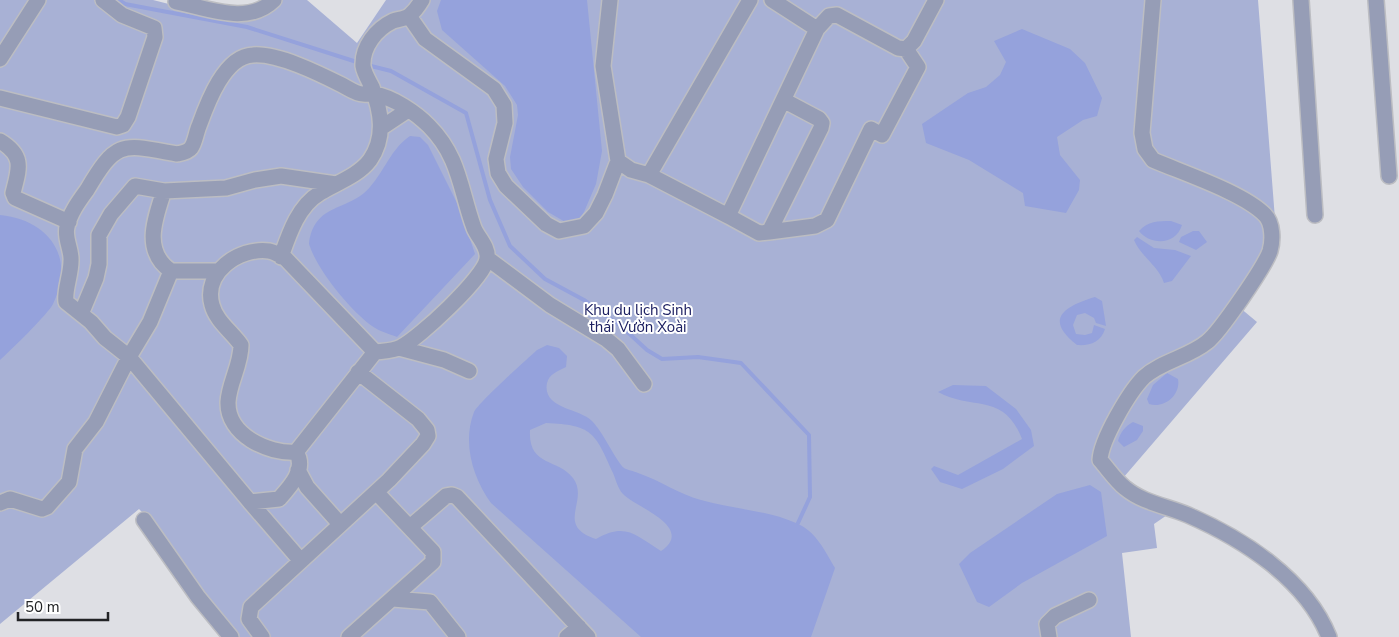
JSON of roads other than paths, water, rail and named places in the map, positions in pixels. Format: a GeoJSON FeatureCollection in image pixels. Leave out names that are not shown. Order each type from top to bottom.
{"type":"FeatureCollection","features":[{"type":"Feature","properties":{"kind":"street"},"geometry":{"type":"LineString","coordinates":[[0,59],[38,0]]}},
{"type":"Feature","properties":{"kind":"street"},"geometry":{"type":"LineString","coordinates":[[0,98],[118,127],[123,125],[128,117],[155,37],[154,28],[122,15],[103,0]]}},
{"type":"Feature","properties":{"kind":"street"},"geometry":{"type":"LineString","coordinates":[[176,2],[246,15],[262,10],[274,0]]}},
{"type":"Feature","properties":{"kind":"street"},"geometry":{"type":"LineString","coordinates":[[281,257],[290,232],[303,207],[318,194],[358,171],[369,161],[376,148],[381,128],[374,94],[363,67],[367,47],[376,32],[392,22],[410,16],[422,0]]}},
{"type":"Feature","properties":{"kind":"street"},"geometry":{"type":"LineString","coordinates":[[410,16],[425,39],[494,89],[504,105],[505,123],[496,159],[498,173],[512,193],[546,224],[559,231],[584,226],[596,212],[618,161],[602,66],[610,0]]}},
{"type":"Feature","properties":{"kind":"street"},"geometry":{"type":"LineString","coordinates":[[649,175],[750,0]]}},
{"type":"Feature","properties":{"kind":"street"},"geometry":{"type":"LineString","coordinates":[[772,0],[790,6],[817,29]]}},
{"type":"Feature","properties":{"kind":"street"},"geometry":{"type":"LineString","coordinates":[[906,49],[914,41],[936,0]]}},
{"type":"Feature","properties":{"kind":"street"},"geometry":{"type":"LineString","coordinates":[[1153,0],[1142,133],[1145,149],[1153,160],[1249,202],[1267,216],[1272,230],[1270,250],[1264,265],[1208,341],[1156,369],[1145,376],[1137,385],[1100,451],[1100,460],[1125,488],[1142,499],[1187,515],[1239,540],[1292,583],[1323,622],[1329,637]]}},
{"type":"Feature","properties":{"kind":"street"},"geometry":{"type":"LineString","coordinates":[[1301,0],[1315,216]]}},
{"type":"Feature","properties":{"kind":"street"},"geometry":{"type":"LineString","coordinates":[[1376,0],[1389,176]]}},
{"type":"Feature","properties":{"kind":"street"},"geometry":{"type":"LineString","coordinates":[[618,161],[631,170],[649,175],[759,233],[815,226],[827,220],[871,128],[882,135],[918,67],[906,49],[898,48],[837,15],[829,16],[817,29],[785,101],[728,216]]}},
{"type":"Feature","properties":{"kind":"street"},"geometry":{"type":"LineString","coordinates":[[301,561],[129,357],[82,314],[68,306],[65,295],[71,277],[72,255],[67,236],[69,222],[104,161],[119,149],[134,147],[178,154],[184,153],[191,148],[209,99],[219,80],[231,67],[252,54],[268,55],[328,78],[361,94],[374,94],[408,110],[430,127],[445,146],[453,160],[474,229],[487,252],[484,269],[442,314],[400,348]]}},
{"type":"Feature","properties":{"kind":"street"},"geometry":{"type":"LineString","coordinates":[[769,232],[822,123],[785,101]]}},
{"type":"Feature","properties":{"kind":"street"},"geometry":{"type":"LineString","coordinates":[[381,128],[408,110]]}},
{"type":"Feature","properties":{"kind":"street"},"geometry":{"type":"LineString","coordinates":[[0,141],[13,149],[17,159],[19,172],[13,193],[15,198],[69,222]]}},
{"type":"Feature","properties":{"kind":"street"},"geometry":{"type":"LineString","coordinates":[[82,314],[96,278],[99,264],[99,235],[112,214],[135,186],[164,191],[226,188],[255,180],[281,176],[336,184]]}},
{"type":"Feature","properties":{"kind":"street"},"geometry":{"type":"LineString","coordinates":[[164,191],[153,225],[154,247],[163,266],[170,271],[218,272]]}},
{"type":"Feature","properties":{"kind":"street"},"geometry":{"type":"LineString","coordinates":[[375,352],[286,259],[270,251],[252,252],[237,256],[218,272],[210,285],[212,305],[218,320],[241,345],[241,354],[228,401],[229,412],[237,429],[249,439],[273,450],[284,453],[296,452],[375,352],[400,348],[444,360],[469,371]]}},
{"type":"Feature","properties":{"kind":"street"},"geometry":{"type":"LineString","coordinates":[[487,258],[550,305],[612,344],[644,384]]}},
{"type":"Feature","properties":{"kind":"street"},"geometry":{"type":"LineString","coordinates":[[0,503],[10,499],[36,509],[47,507],[69,482],[75,449],[96,422],[129,357],[150,322],[170,271]]}},
{"type":"Feature","properties":{"kind":"street"},"geometry":{"type":"LineString","coordinates":[[262,637],[249,619],[251,607],[376,492],[423,444],[428,436],[427,430],[418,419],[358,372]]}},
{"type":"Feature","properties":{"kind":"street"},"geometry":{"type":"LineString","coordinates":[[250,502],[279,499],[296,481],[299,457],[296,452]]}},
{"type":"Feature","properties":{"kind":"street"},"geometry":{"type":"LineString","coordinates":[[298,470],[307,487],[340,524]]}},
{"type":"Feature","properties":{"kind":"street"},"geometry":{"type":"LineString","coordinates":[[349,637],[433,562],[433,552],[376,492]]}},
{"type":"Feature","properties":{"kind":"street"},"geometry":{"type":"LineString","coordinates":[[410,527],[446,496],[458,497],[584,632],[567,637]]}},
{"type":"Feature","properties":{"kind":"street"},"geometry":{"type":"LineString","coordinates":[[144,520],[198,597],[231,637]]}},
{"type":"Feature","properties":{"kind":"street"},"geometry":{"type":"LineString","coordinates":[[393,599],[430,602],[458,637]]}},
{"type":"Feature","properties":{"kind":"street"},"geometry":{"type":"LineString","coordinates":[[1049,637],[1047,624],[1054,616],[1089,600]]}},
{"type":"Feature","properties":{"kind":"waterway"},"geometry":{"type":"LineString","coordinates":[[119,0],[125,4],[247,27],[360,63]]}},
{"type":"Feature","properties":{"kind":"waterway"},"geometry":{"type":"LineString","coordinates":[[367,65],[391,71],[466,113],[490,200],[510,246],[545,279],[584,300],[622,327],[647,350],[662,359],[698,357],[741,363],[809,435],[810,497],[798,523]]}},
{"type":"Feature","properties":{"kind":"park label","name":"Khu du lịch Sinh thái Vườn Xoài"},"geometry":{"type":"Point","coordinates":[638,318]}}]}
